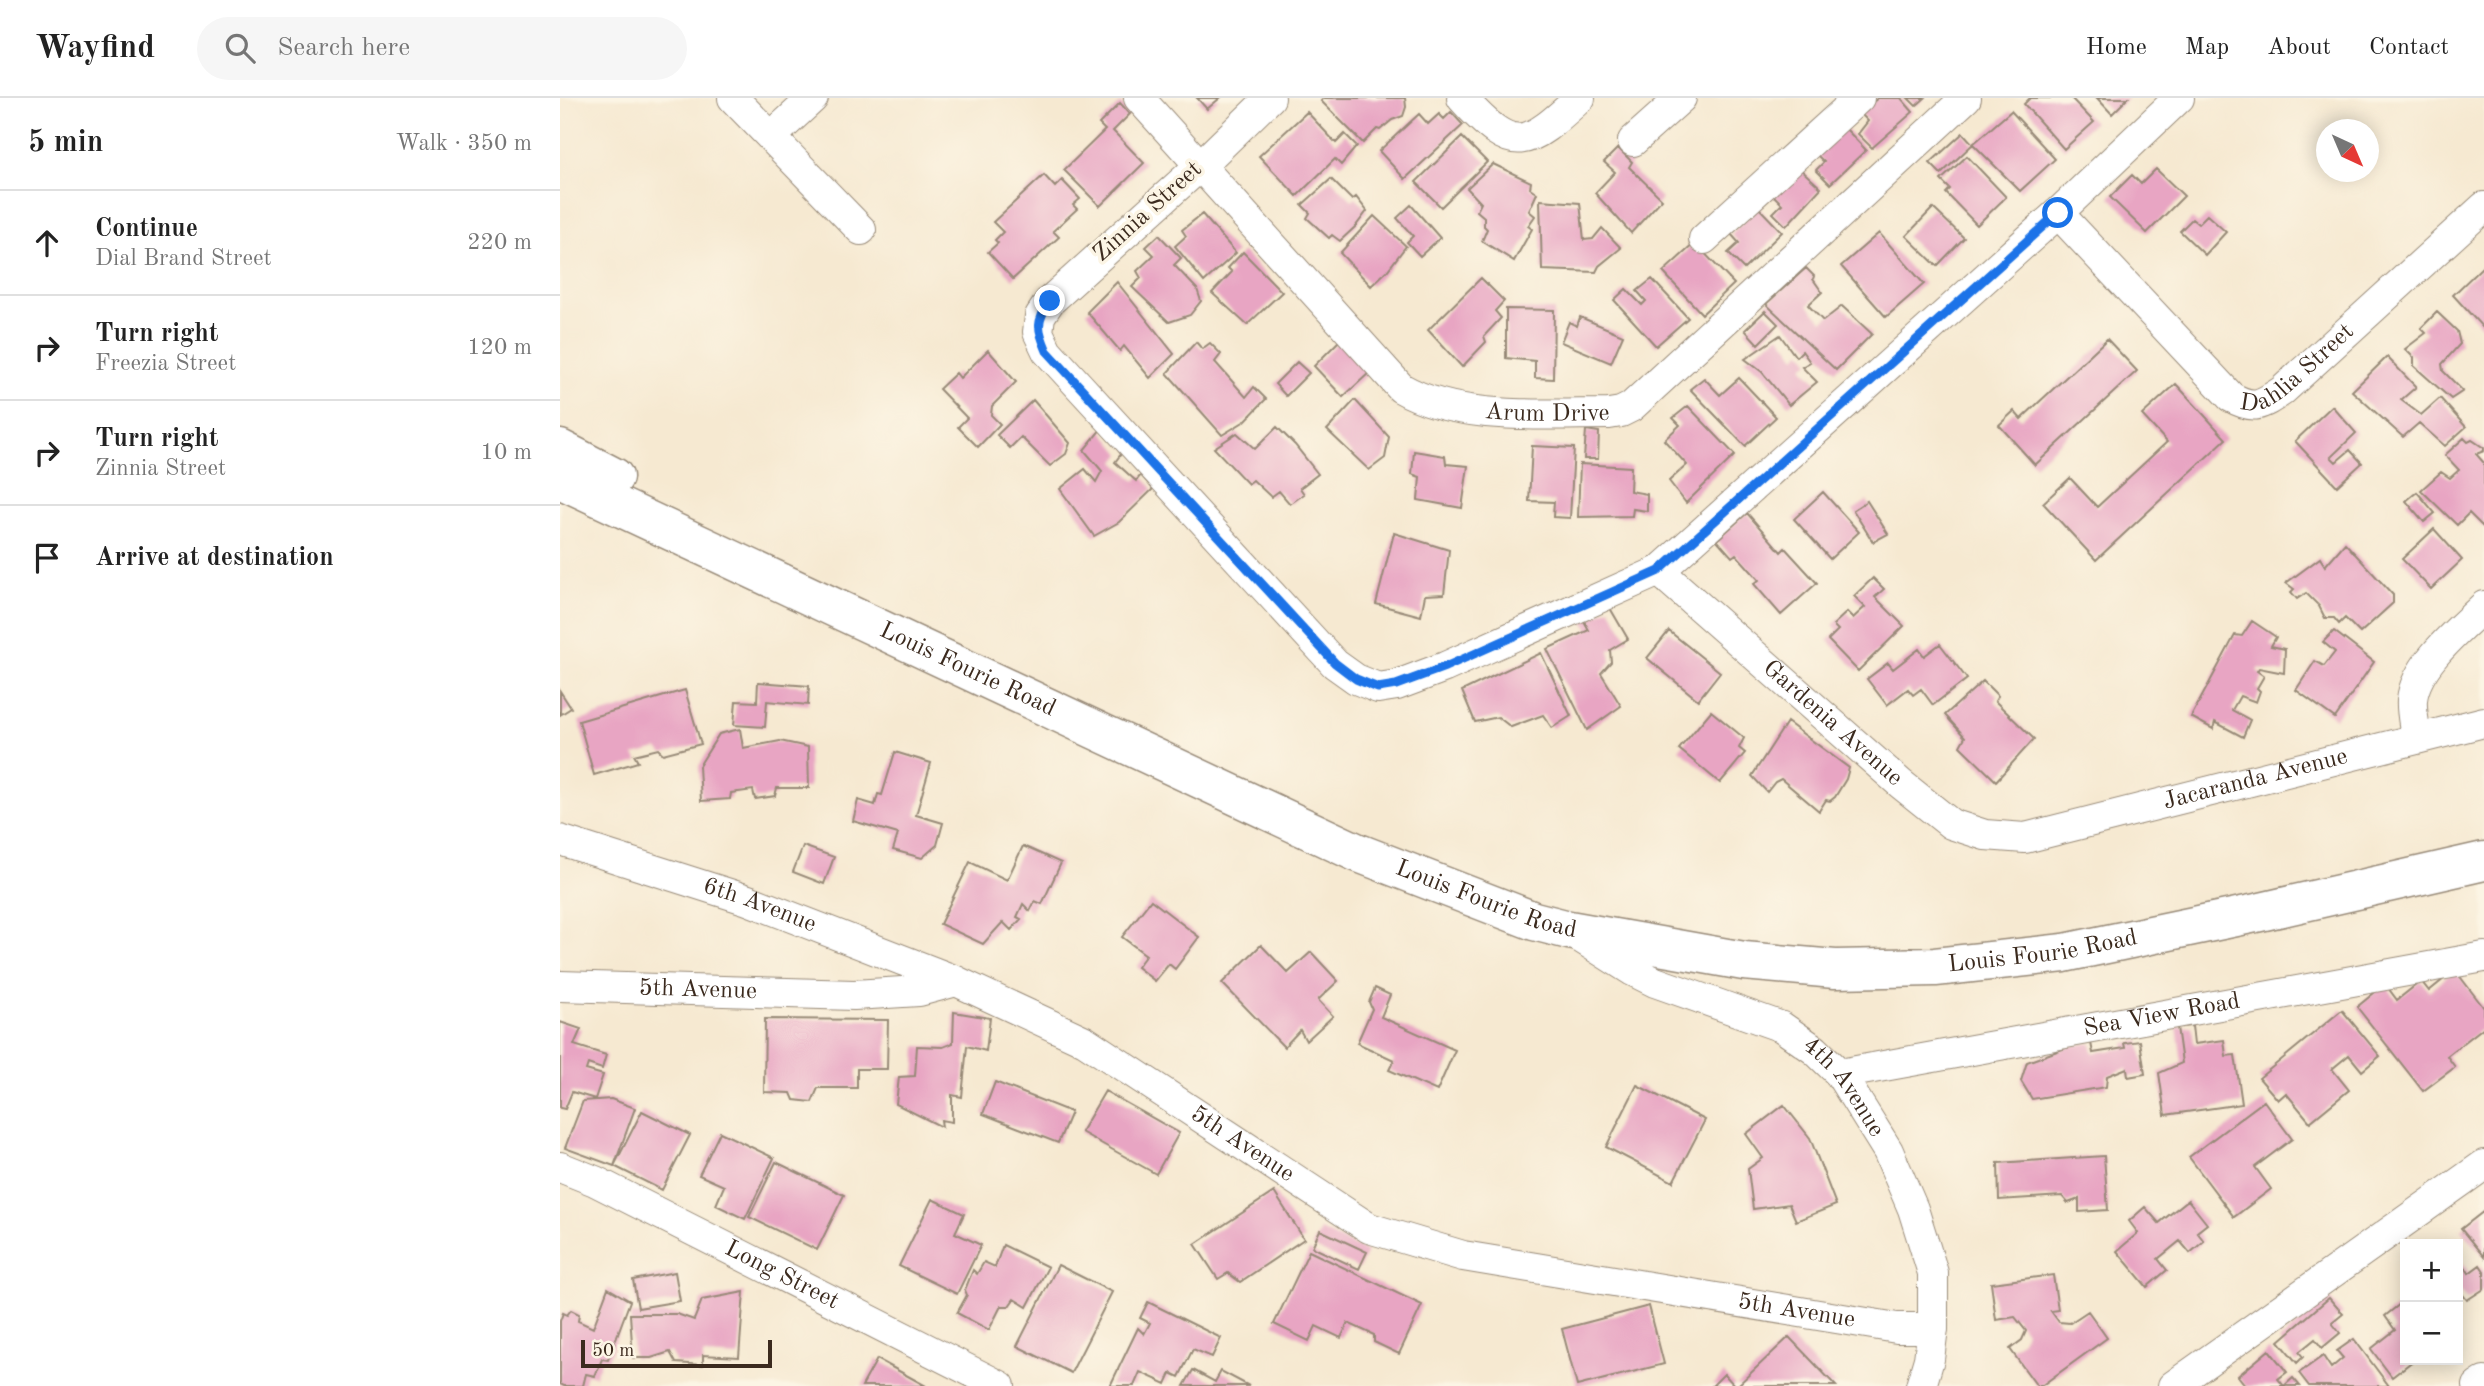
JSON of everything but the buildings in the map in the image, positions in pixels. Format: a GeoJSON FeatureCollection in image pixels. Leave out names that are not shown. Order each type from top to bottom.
{"type":"FeatureCollection","features":[{"type":"Feature","properties":{"kind":"main road"},"geometry":{"type":"LineString","coordinates":[[560,449],[934,635],[1356,852]]}},
{"type":"Feature","properties":{"kind":"main road","name":"Louis Fourie Road"},"geometry":{"type":"LineString","coordinates":[[560,479],[1356,852],[1534,921],[1569,930],[1744,961],[1835,969],[1935,967],[2064,953],[2256,913],[2484,860]]}},
{"type":"Feature","properties":{"kind":"street"},"geometry":{"type":"LineString","coordinates":[[733,98],[862,230]]}},
{"type":"Feature","properties":{"kind":"street"},"geometry":{"type":"LineString","coordinates":[[772,136],[813,98]]}},
{"type":"Feature","properties":{"kind":"street","name":"Arum Drive"},"geometry":{"type":"LineString","coordinates":[[1139,98],[1401,388],[1416,397],[1487,413],[1609,414],[1631,407],[1966,98]]}},
{"type":"Feature","properties":{"kind":"street","name":"Zinnia Street"},"geometry":{"type":"LineString","coordinates":[[1270,98],[1201,165],[1060,290],[1040,316],[1038,332],[1047,351],[1335,663],[1356,679],[1378,688],[1396,685],[1445,667],[1659,571]]}},
{"type":"Feature","properties":{"kind":"street"},"geometry":{"type":"LineString","coordinates":[[1462,98],[1485,124],[1503,135],[1522,140],[1544,131],[1580,98]]}},
{"type":"Feature","properties":{"kind":"street"},"geometry":{"type":"LineString","coordinates":[[1633,141],[1681,98]]}},
{"type":"Feature","properties":{"kind":"street"},"geometry":{"type":"LineString","coordinates":[[1704,239],[1859,98]]}},
{"type":"Feature","properties":{"kind":"street"},"geometry":{"type":"LineString","coordinates":[[1659,571],[2058,213],[2179,98]]}},
{"type":"Feature","properties":{"kind":"street","name":"Dahlia Street"},"geometry":{"type":"LineString","coordinates":[[2058,213],[2231,397],[2244,404],[2253,405],[2263,404],[2282,391],[2484,207]]}},
{"type":"Feature","properties":{"kind":"street","name":"Gardenia Avenue"},"geometry":{"type":"LineString","coordinates":[[1659,571],[1900,785],[1951,824],[1985,835],[2025,838]]}},
{"type":"Feature","properties":{"kind":"street"},"geometry":{"type":"LineString","coordinates":[[2416,738],[2412,699],[2419,677],[2457,632],[2484,606]]}},
{"type":"Feature","properties":{"kind":"street","name":"Jacaranda Avenue"},"geometry":{"type":"LineString","coordinates":[[2025,838],[2484,722]]}},
{"type":"Feature","properties":{"kind":"street","name":"6th Avenue"},"geometry":{"type":"LineString","coordinates":[[560,841],[748,900],[956,981]]}},
{"type":"Feature","properties":{"kind":"street","name":"4th Avenue"},"geometry":{"type":"LineString","coordinates":[[1569,930],[1655,982],[1782,1027],[1815,1050],[1840,1074],[1888,1151],[1913,1209],[1933,1273],[1933,1328],[1929,1359],[1921,1386]]}},
{"type":"Feature","properties":{"kind":"street","name":"Sea View Road"},"geometry":{"type":"LineString","coordinates":[[1840,1074],[2484,957]]}},
{"type":"Feature","properties":{"kind":"street","name":"5th Avenue"},"geometry":{"type":"LineString","coordinates":[[560,986],[854,995],[919,991],[956,981],[1085,1041],[1369,1228],[1463,1256],[1897,1328],[1933,1328]]}},
{"type":"Feature","properties":{"kind":"street"},"geometry":{"type":"LineString","coordinates":[[2173,1386],[2484,1165]]}},
{"type":"Feature","properties":{"kind":"street","name":"Long Street"},"geometry":{"type":"LineString","coordinates":[[560,1167],[595,1181],[1000,1386]]}},
{"type":"Feature","properties":{"kind":"street"},"geometry":{"type":"LineString","coordinates":[[2478,1386],[2484,1382]]}},
{"type":"Feature","properties":{"kind":"route"},"geometry":{"type":"LineString","coordinates":[[1050,301],[1040,316],[1038,332],[1047,351],[1335,663],[1356,679],[1378,688],[1396,685],[1445,667],[1659,571],[2058,213]]}}]}
